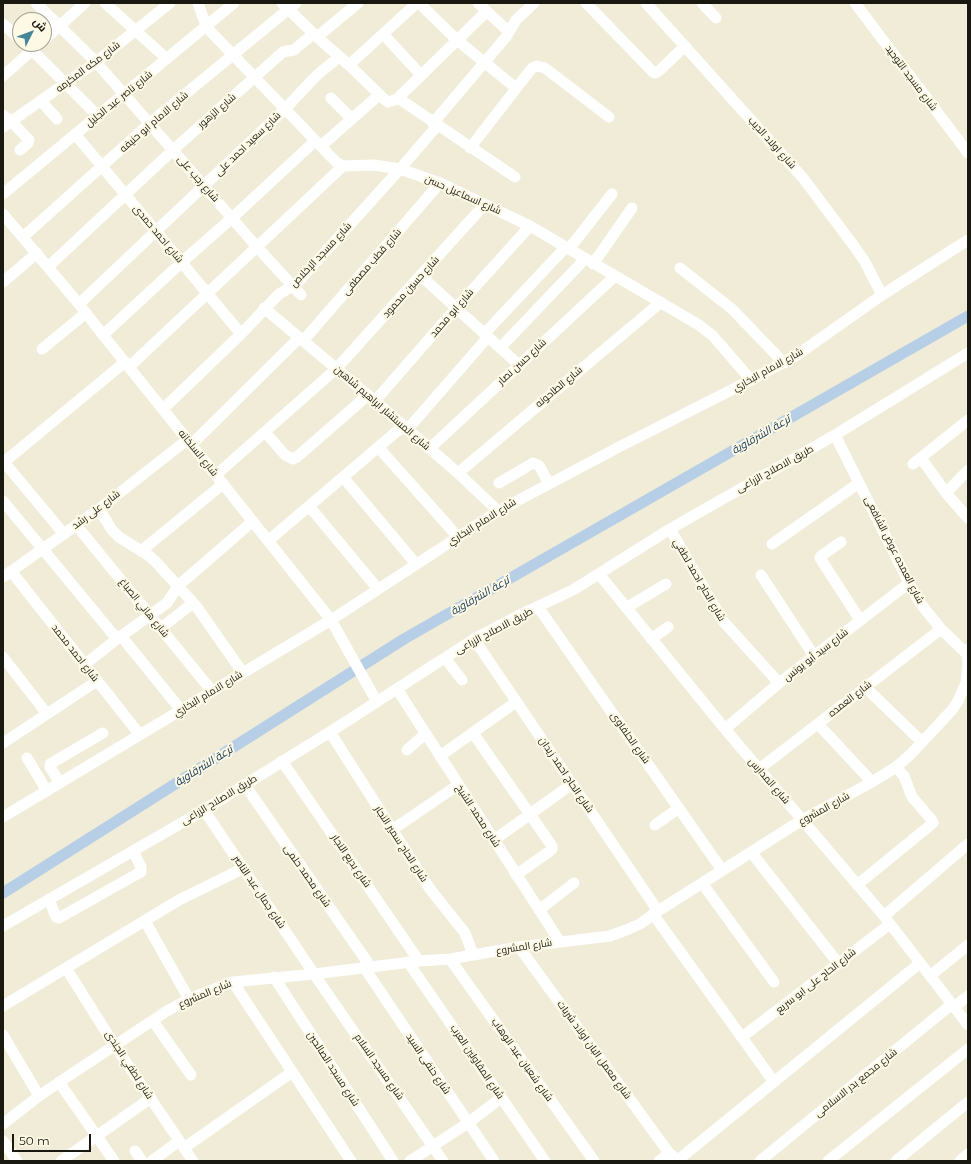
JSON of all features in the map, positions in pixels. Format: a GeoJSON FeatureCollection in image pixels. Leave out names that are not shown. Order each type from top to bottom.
{"type":"FeatureCollection","features":[{"type":"Feature","properties":{"kind":"street","name":"شارع رجب على"},"geometry":{"type":"LineString","coordinates":[[36,3],[96,62],[257,247],[302,295]]}},
{"type":"Feature","properties":{"kind":"street"},"geometry":{"type":"LineString","coordinates":[[52,33],[85,3]]}},
{"type":"Feature","properties":{"kind":"street"},"geometry":{"type":"LineString","coordinates":[[105,3],[167,59]]}},
{"type":"Feature","properties":{"kind":"street","name":"شارع مكه المكرمه"},"geometry":{"type":"LineString","coordinates":[[8,125],[96,62],[170,3]]}},
{"type":"Feature","properties":{"kind":"street"},"geometry":{"type":"LineString","coordinates":[[64,534],[4,460],[127,365],[208,293],[343,166],[336,162],[318,144],[285,108],[254,78],[207,26],[198,3]]}},
{"type":"Feature","properties":{"kind":"street","name":"شارع ناصر عبد الجليل"},"geometry":{"type":"LineString","coordinates":[[3,194],[234,3]]}},
{"type":"Feature","properties":{"kind":"street","name":"شارع الزهور"},"geometry":{"type":"LineString","coordinates":[[49,266],[173,150],[283,52],[294,50],[358,3]]}},
{"type":"Feature","properties":{"kind":"street"},"geometry":{"type":"LineString","coordinates":[[349,65],[418,3],[457,40],[516,88]]}},
{"type":"Feature","properties":{"kind":"street"},"geometry":{"type":"LineString","coordinates":[[435,124],[485,63],[509,32],[516,20],[534,3]]}},
{"type":"Feature","properties":{"kind":"street"},"geometry":{"type":"LineString","coordinates":[[586,3],[652,72],[659,70],[685,46]]}},
{"type":"Feature","properties":{"kind":"street","name":"شارع اولاد الديب"},"geometry":{"type":"LineString","coordinates":[[646,3],[811,188],[865,262],[882,295]]}},
{"type":"Feature","properties":{"kind":"street"},"geometry":{"type":"LineString","coordinates":[[702,3],[716,18]]}},
{"type":"Feature","properties":{"kind":"street","name":"شارع مسجد التوحيد"},"geometry":{"type":"LineString","coordinates":[[854,3],[968,153]]}},
{"type":"Feature","properties":{"kind":"street"},"geometry":{"type":"LineString","coordinates":[[289,5],[315,35],[388,98],[435,124],[515,177]]}},
{"type":"Feature","properties":{"kind":"street","name":"شارع الامام ابو حنيفه"},"geometry":{"type":"LineString","coordinates":[[23,237],[150,124],[233,55],[289,5]]}},
{"type":"Feature","properties":{"kind":"street"},"geometry":{"type":"LineString","coordinates":[[103,335],[182,262],[318,144],[352,119],[388,98],[421,75],[457,40],[482,6],[509,32]]}},
{"type":"Feature","properties":{"kind":"street"},"geometry":{"type":"LineString","coordinates":[[3,24],[12,32]]}},
{"type":"Feature","properties":{"kind":"street"},"geometry":{"type":"LineString","coordinates":[[383,34],[421,75]]}},
{"type":"Feature","properties":{"kind":"street"},"geometry":{"type":"LineString","coordinates":[[5,72],[27,52]]}},
{"type":"Feature","properties":{"kind":"street"},"geometry":{"type":"LineString","coordinates":[[38,52],[66,84],[98,116]]}},
{"type":"Feature","properties":{"kind":"street","name":"شارع سعيد احمد على"},"geometry":{"type":"LineString","coordinates":[[42,349],[156,231],[285,108],[317,75],[339,57]]}},
{"type":"Feature","properties":{"kind":"street"},"geometry":{"type":"LineString","coordinates":[[470,148],[532,68],[537,66],[545,68],[609,117]]}},
{"type":"Feature","properties":{"kind":"street"},"geometry":{"type":"LineString","coordinates":[[330,98],[352,119]]}},
{"type":"Feature","properties":{"kind":"street"},"geometry":{"type":"LineString","coordinates":[[41,102],[57,119]]}},
{"type":"Feature","properties":{"kind":"street"},"geometry":{"type":"LineString","coordinates":[[3,115],[8,125],[29,141],[20,150]]}},
{"type":"Feature","properties":{"kind":"street","name":"شارع مسجد الإخلاص"},"geometry":{"type":"LineString","coordinates":[[163,409],[241,334],[264,308],[279,294],[293,286],[400,169],[435,124]]}},
{"type":"Feature","properties":{"kind":"street","name":"شارع احمد حمدى"},"geometry":{"type":"LineString","coordinates":[[75,134],[241,334]]}},
{"type":"Feature","properties":{"kind":"street","name":"شارع اسماعيل حسن"},"geometry":{"type":"LineString","coordinates":[[343,166],[374,165],[400,169],[440,183],[530,226],[661,302],[706,330],[751,380]]}},
{"type":"Feature","properties":{"kind":"street","name":"شارع قطب مصطفى"},"geometry":{"type":"LineString","coordinates":[[189,442],[301,340],[440,183]]}},
{"type":"Feature","properties":{"kind":"street"},"geometry":{"type":"LineString","coordinates":[[268,540],[378,447],[405,428],[486,335],[567,248],[612,194]]}},
{"type":"Feature","properties":{"kind":"street","name":"شارع حسين محمود"},"geometry":{"type":"LineString","coordinates":[[216,475],[336,369],[485,204]]}},
{"type":"Feature","properties":{"kind":"street"},"geometry":{"type":"LineString","coordinates":[[500,348],[589,261],[632,208]]}},
{"type":"Feature","properties":{"kind":"street","name":"شارع السلخانه"},"geometry":{"type":"LineString","coordinates":[[3,214],[49,266],[83,308],[330,620],[369,685],[377,702]]}},
{"type":"Feature","properties":{"kind":"street","name":"شارع ابو محمد"},"geometry":{"type":"LineString","coordinates":[[265,432],[285,455],[293,459],[297,457],[372,398],[530,226]]}},
{"type":"Feature","properties":{"kind":"street","name":"شارع الامام البخاري"},"geometry":{"type":"LineString","coordinates":[[3,817],[330,620],[498,511],[680,415],[784,363],[882,295],[968,240]]}},
{"type":"Feature","properties":{"kind":"street"},"geometry":{"type":"LineString","coordinates":[[3,282],[37,253]]}},
{"type":"Feature","properties":{"kind":"street"},"geometry":{"type":"LineString","coordinates":[[680,268],[732,310],[784,363]]}},
{"type":"Feature","properties":{"kind":"street"},"geometry":{"type":"LineString","coordinates":[[420,276],[519,365]]}},
{"type":"Feature","properties":{"kind":"street","name":"شارع حسن نصار"},"geometry":{"type":"LineString","coordinates":[[429,449],[615,276]]}},
{"type":"Feature","properties":{"kind":"street","name":"شارع الطاحونه"},"geometry":{"type":"LineString","coordinates":[[458,473],[661,302]]}},
{"type":"Feature","properties":{"kind":"street","name":"شارع المستشار ابراهيم شاهين"},"geometry":{"type":"LineString","coordinates":[[264,308],[372,398],[458,473],[498,511]]}},
{"type":"Feature","properties":{"kind":"street","name":"طريق الاصلاح الزراعى"},"geometry":{"type":"LineString","coordinates":[[3,926],[204,810],[330,732],[474,639],[573,590],[670,529],[835,435],[968,353]]}},
{"type":"Feature","properties":{"kind":"street"},"geometry":{"type":"LineString","coordinates":[[968,420],[917,461],[968,518]]}},
{"type":"Feature","properties":{"kind":"street","name":"شارع العمده عوض الشافعى"},"geometry":{"type":"LineString","coordinates":[[835,435],[920,603],[940,629],[968,652]]}},
{"type":"Feature","properties":{"kind":"street","name":"شارع على رشد"},"geometry":{"type":"LineString","coordinates":[[5,574],[99,509],[189,442]]}},
{"type":"Feature","properties":{"kind":"street"},"geometry":{"type":"LineString","coordinates":[[378,447],[458,537]]}},
{"type":"Feature","properties":{"kind":"street"},"geometry":{"type":"LineString","coordinates":[[499,483],[533,463],[538,464],[549,484]]}},
{"type":"Feature","properties":{"kind":"street"},"geometry":{"type":"LineString","coordinates":[[946,493],[968,470]]}},
{"type":"Feature","properties":{"kind":"street"},"geometry":{"type":"LineString","coordinates":[[343,477],[416,564]]}},
{"type":"Feature","properties":{"kind":"street"},"geometry":{"type":"LineString","coordinates":[[772,544],[859,483]]}},
{"type":"Feature","properties":{"kind":"street"},"geometry":{"type":"LineString","coordinates":[[141,551],[223,484]]}},
{"type":"Feature","properties":{"kind":"street"},"geometry":{"type":"LineString","coordinates":[[3,501],[181,710]]}},
{"type":"Feature","properties":{"kind":"street"},"geometry":{"type":"LineString","coordinates":[[309,506],[378,588]]}},
{"type":"Feature","properties":{"kind":"street"},"geometry":{"type":"LineString","coordinates":[[99,509],[118,538],[155,561],[194,602],[222,645],[243,673]]}},
{"type":"Feature","properties":{"kind":"street"},"geometry":{"type":"LineString","coordinates":[[84,665],[119,637],[167,603],[178,586],[253,521]]}},
{"type":"Feature","properties":{"kind":"street","name":"شارع هاني الصباغ"},"geometry":{"type":"LineString","coordinates":[[76,525],[212,691]]}},
{"type":"Feature","properties":{"kind":"street","name":"شارع الحاج احمد لطفي"},"geometry":{"type":"LineString","coordinates":[[670,529],[723,621],[779,683]]}},
{"type":"Feature","properties":{"kind":"street"},"geometry":{"type":"LineString","coordinates":[[841,542],[820,558],[860,620]]}},
{"type":"Feature","properties":{"kind":"street","name":"شارع احمد محمد"},"geometry":{"type":"LineString","coordinates":[[5,574],[84,665],[140,735]]}},
{"type":"Feature","properties":{"kind":"street","name":"شارع المدارس"},"geometry":{"type":"LineString","coordinates":[[599,574],[725,729],[887,920],[968,1025]]}},
{"type":"Feature","properties":{"kind":"street"},"geometry":{"type":"LineString","coordinates":[[761,575],[814,656]]}},
{"type":"Feature","properties":{"kind":"street","name":"شارع سيد أبو يونس"},"geometry":{"type":"LineString","coordinates":[[725,729],[779,683],[909,583]]}},
{"type":"Feature","properties":{"kind":"street"},"geometry":{"type":"LineString","coordinates":[[626,608],[666,584]]}},
{"type":"Feature","properties":{"kind":"street"},"geometry":{"type":"LineString","coordinates":[[161,628],[194,602]]}},
{"type":"Feature","properties":{"kind":"street","name":"شارع الحلفاوى"},"geometry":{"type":"LineString","coordinates":[[538,607],[722,870]]}},
{"type":"Feature","properties":{"kind":"street"},"geometry":{"type":"LineString","coordinates":[[651,639],[668,627]]}},
{"type":"Feature","properties":{"kind":"street","name":"شارع العمده"},"geometry":{"type":"LineString","coordinates":[[759,769],[940,629]]}},
{"type":"Feature","properties":{"kind":"street","name":"شارع الحاج احمد زيدان"},"geometry":{"type":"LineString","coordinates":[[474,639],[572,784],[655,912],[774,1082]]}},
{"type":"Feature","properties":{"kind":"street","name":"شارع المشروع"},"geometry":{"type":"LineString","coordinates":[[3,1124],[59,1082],[167,1011],[189,999],[233,982],[450,959],[519,947],[610,936],[640,924],[655,912],[802,820],[872,782],[896,767],[910,755],[952,710],[958,701],[966,683],[968,652]]}},
{"type":"Feature","properties":{"kind":"street"},"geometry":{"type":"LineString","coordinates":[[3,657],[47,714]]}},
{"type":"Feature","properties":{"kind":"street"},"geometry":{"type":"LineString","coordinates":[[445,658],[462,680]]}},
{"type":"Feature","properties":{"kind":"street"},"geometry":{"type":"LineString","coordinates":[[3,742],[97,681]]}},
{"type":"Feature","properties":{"kind":"street"},"geometry":{"type":"LineString","coordinates":[[865,687],[922,742]]}},
{"type":"Feature","properties":{"kind":"street","name":"شارع محمد الشيخ"},"geometry":{"type":"LineString","coordinates":[[397,689],[458,786],[560,942]]}},
{"type":"Feature","properties":{"kind":"street"},"geometry":{"type":"LineString","coordinates":[[440,756],[516,702]]}},
{"type":"Feature","properties":{"kind":"street"},"geometry":{"type":"LineString","coordinates":[[818,724],[872,782]]}},
{"type":"Feature","properties":{"kind":"street"},"geometry":{"type":"LineString","coordinates":[[60,783],[50,767],[50,764],[103,732]]}},
{"type":"Feature","properties":{"kind":"street","name":"شارع الحاج سمير النجار"},"geometry":{"type":"LineString","coordinates":[[330,732],[430,889],[465,933],[473,955]]}},
{"type":"Feature","properties":{"kind":"street"},"geometry":{"type":"LineString","coordinates":[[473,733],[551,843],[552,849],[516,875]]}},
{"type":"Feature","properties":{"kind":"street"},"geometry":{"type":"LineString","coordinates":[[407,750],[425,734]]}},
{"type":"Feature","properties":{"kind":"street"},"geometry":{"type":"LineString","coordinates":[[27,758],[47,791]]}},
{"type":"Feature","properties":{"kind":"street","name":"شارع بديع النجار"},"geometry":{"type":"LineString","coordinates":[[282,761],[414,962]]}},
{"type":"Feature","properties":{"kind":"street"},"geometry":{"type":"LineString","coordinates":[[857,885],[932,823],[931,819],[912,797],[904,776],[896,767]]}},
{"type":"Feature","properties":{"kind":"street"},"geometry":{"type":"LineString","coordinates":[[494,840],[572,784]]}},
{"type":"Feature","properties":{"kind":"street","name":"شارع محمد حلمى"},"geometry":{"type":"LineString","coordinates":[[245,785],[367,967]]}},
{"type":"Feature","properties":{"kind":"street"},"geometry":{"type":"LineString","coordinates":[[392,830],[458,786]]}},
{"type":"Feature","properties":{"kind":"street"},"geometry":{"type":"LineString","coordinates":[[655,825],[679,808]]}},
{"type":"Feature","properties":{"kind":"street","name":"شارع جمال عبد الناصر"},"geometry":{"type":"LineString","coordinates":[[204,810],[314,974]]}},
{"type":"Feature","properties":{"kind":"street","name":"شارع الحاج على ابو سريع"},"geometry":{"type":"LineString","coordinates":[[742,1037],[838,963],[887,920],[968,844]]}},
{"type":"Feature","properties":{"kind":"street"},"geometry":{"type":"LineString","coordinates":[[49,899],[56,917],[59,918],[141,872],[141,867],[133,851]]}},
{"type":"Feature","properties":{"kind":"street"},"geometry":{"type":"LineString","coordinates":[[751,852],[838,963]]}},
{"type":"Feature","properties":{"kind":"street"},"geometry":{"type":"LineString","coordinates":[[3,1006],[179,900],[244,868]]}},
{"type":"Feature","properties":{"kind":"street"},"geometry":{"type":"LineString","coordinates":[[539,910],[574,883]]}},
{"type":"Feature","properties":{"kind":"street"},"geometry":{"type":"LineString","coordinates":[[702,883],[774,982]]}},
{"type":"Feature","properties":{"kind":"street"},"geometry":{"type":"LineString","coordinates":[[145,921],[189,999]]}},
{"type":"Feature","properties":{"kind":"street"},"geometry":{"type":"LineString","coordinates":[[930,976],[968,945]]}},
{"type":"Feature","properties":{"kind":"street","name":"شارع معمل البان اولاد شربات"},"geometry":{"type":"LineString","coordinates":[[519,947],[675,1158]]}},
{"type":"Feature","properties":{"kind":"street","name":"شارع شعبان عبد الوهاب"},"geometry":{"type":"LineString","coordinates":[[450,959],[594,1161]]}},
{"type":"Feature","properties":{"kind":"street","name":"شارع المقاولين العرب"},"geometry":{"type":"LineString","coordinates":[[414,962],[502,1098],[545,1161]]}},
{"type":"Feature","properties":{"kind":"street"},"geometry":{"type":"LineString","coordinates":[[659,1161],[675,1158],[774,1082],[920,963]]}},
{"type":"Feature","properties":{"kind":"street","name":"شارع حنفى السيد"},"geometry":{"type":"LineString","coordinates":[[367,967],[494,1161]]}},
{"type":"Feature","properties":{"kind":"street","name":"شارع لطفي الجندى"},"geometry":{"type":"LineString","coordinates":[[66,968],[115,1046],[193,1161]]}},
{"type":"Feature","properties":{"kind":"street","name":"شارع مسجد السلام"},"geometry":{"type":"LineString","coordinates":[[314,974],[444,1161]]}},
{"type":"Feature","properties":{"kind":"street","name":"شارع مسجد الصالحين"},"geometry":{"type":"LineString","coordinates":[[274,977],[393,1161]]}},
{"type":"Feature","properties":{"kind":"street"},"geometry":{"type":"LineString","coordinates":[[233,982],[292,1072],[346,1159]]}},
{"type":"Feature","properties":{"kind":"street","name":"شارع مجمع بدر الاسلامى"},"geometry":{"type":"LineString","coordinates":[[760,1161],[953,1005],[968,996]]}},
{"type":"Feature","properties":{"kind":"street"},"geometry":{"type":"LineString","coordinates":[[153,1021],[191,1075]]}},
{"type":"Feature","properties":{"kind":"street"},"geometry":{"type":"LineString","coordinates":[[3,1035],[39,1096]]}},
{"type":"Feature","properties":{"kind":"street"},"geometry":{"type":"LineString","coordinates":[[828,1161],[968,1049]]}},
{"type":"Feature","properties":{"kind":"street"},"geometry":{"type":"LineString","coordinates":[[152,1161],[181,1144],[292,1072]]}},
{"type":"Feature","properties":{"kind":"street"},"geometry":{"type":"LineString","coordinates":[[59,1082],[114,1161]]}},
{"type":"Feature","properties":{"kind":"street"},"geometry":{"type":"LineString","coordinates":[[61,1161],[150,1098]]}},
{"type":"Feature","properties":{"kind":"street"},"geometry":{"type":"LineString","coordinates":[[410,1161],[468,1123],[502,1098]]}},
{"type":"Feature","properties":{"kind":"street"},"geometry":{"type":"LineString","coordinates":[[896,1161],[968,1102]]}},
{"type":"Feature","properties":{"kind":"street"},"geometry":{"type":"LineString","coordinates":[[3,1141],[17,1161]]}},
{"type":"Feature","properties":{"kind":"street"},"geometry":{"type":"LineString","coordinates":[[135,1151],[142,1161]]}},
{"type":"Feature","properties":{"kind":"street"},"geometry":{"type":"LineString","coordinates":[[960,1161],[968,1154]]}},
{"type":"Feature","properties":{"kind":"waterway","name":"ترعة الشرقاوية"},"geometry":{"type":"LineString","coordinates":[[3,893],[404,639],[968,316]]}}]}
